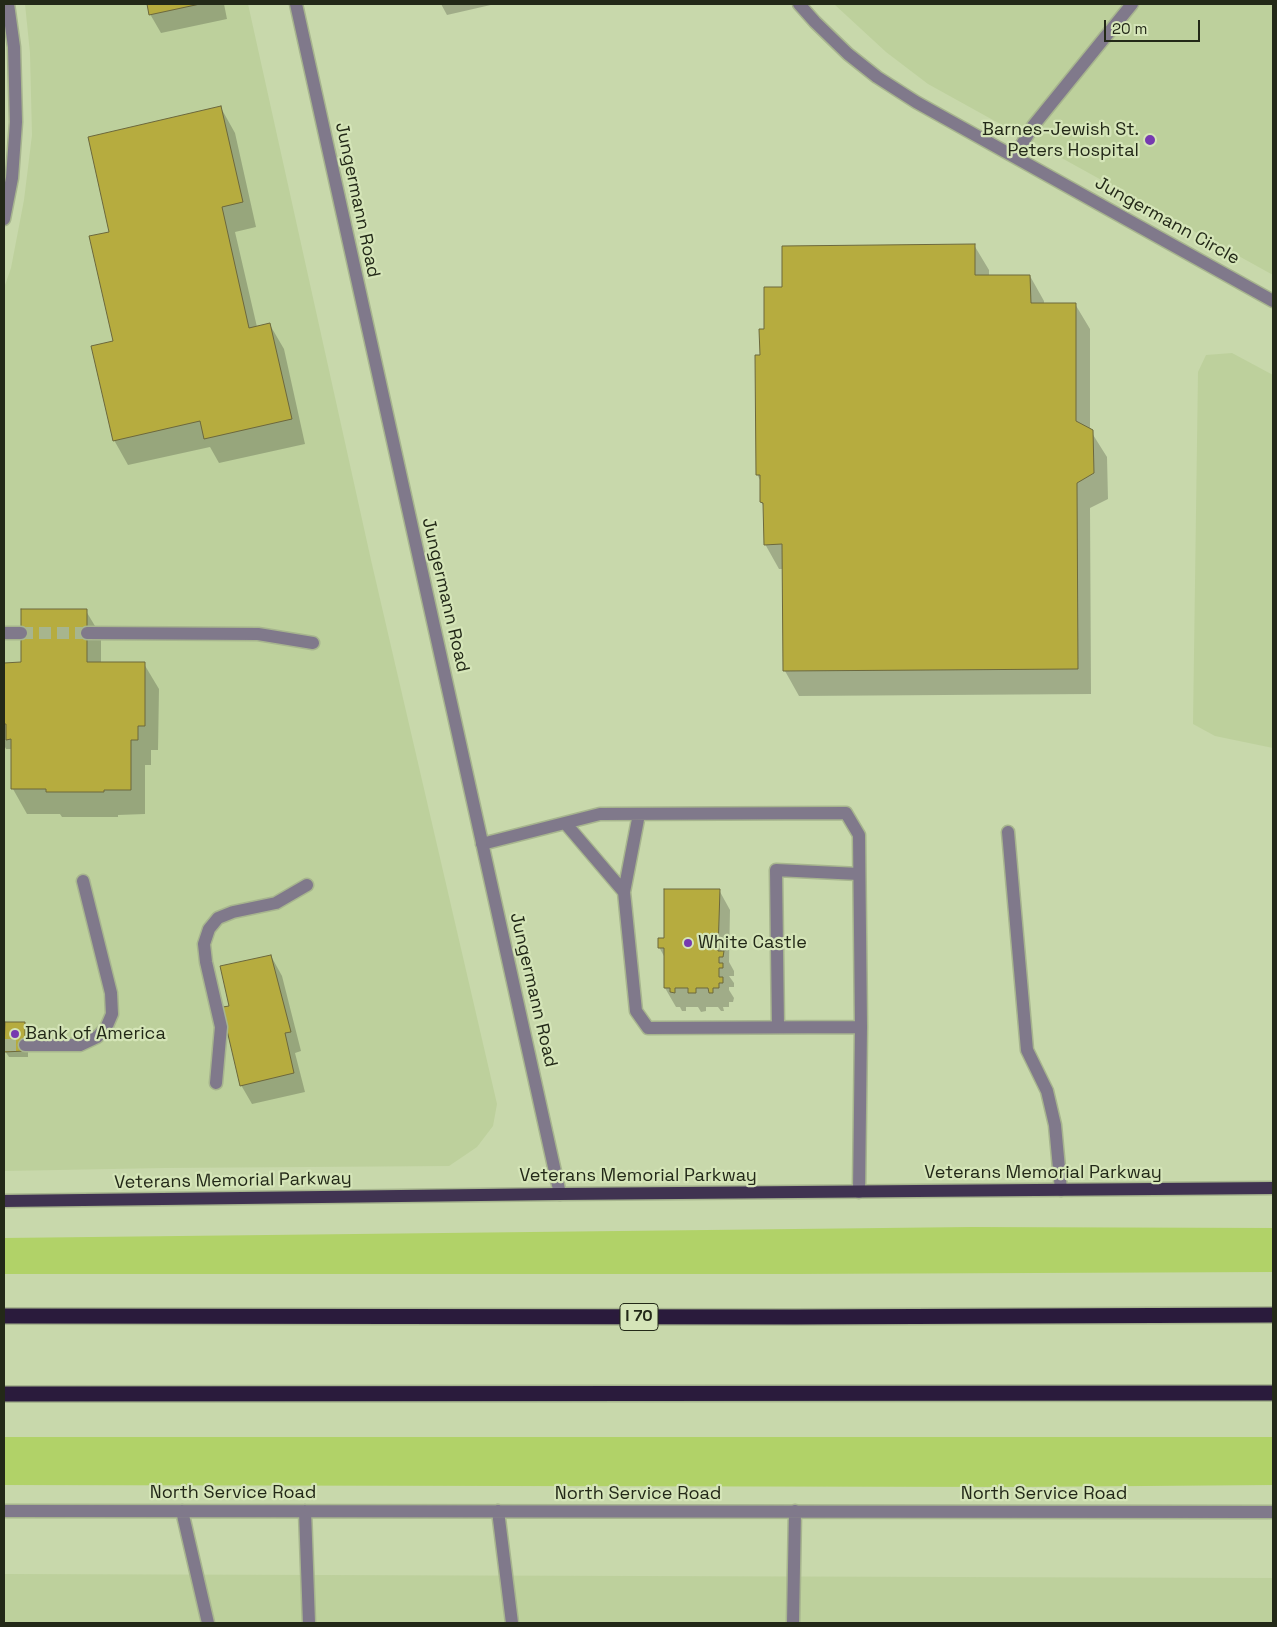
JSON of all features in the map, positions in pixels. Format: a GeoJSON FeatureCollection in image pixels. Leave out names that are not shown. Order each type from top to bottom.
{"type":"FeatureCollection","features":[{"type":"Feature","properties":{"kind":"highway","name":"I 70"},"geometry":{"type":"LineString","coordinates":[[4,1316],[795,1317],[1273,1314]]}},
{"type":"Feature","properties":{"kind":"highway"},"geometry":{"type":"LineString","coordinates":[[4,1394],[1273,1393]]}},
{"type":"Feature","properties":{"kind":"main road","name":"Veterans Memorial Parkway"},"geometry":{"type":"LineString","coordinates":[[4,1201],[1273,1188]]}},
{"type":"Feature","properties":{"kind":"street"},"geometry":{"type":"LineString","coordinates":[[4,219],[12,178],[16,122],[14,47],[8,4]]}},
{"type":"Feature","properties":{"kind":"street","name":"Jungermann Road"},"geometry":{"type":"LineString","coordinates":[[296,4],[560,1194]]}},
{"type":"Feature","properties":{"kind":"street","name":"Jungermann Circle"},"geometry":{"type":"LineString","coordinates":[[799,4],[848,54],[877,77],[916,102],[1273,301]]}},
{"type":"Feature","properties":{"kind":"street"},"geometry":{"type":"LineString","coordinates":[[1015,156],[1033,126],[1132,4]]}},
{"type":"Feature","properties":{"kind":"street"},"geometry":{"type":"LineString","coordinates":[[4,633],[21,633]]}},
{"type":"Feature","properties":{"kind":"street"},"geometry":{"type":"LineString","coordinates":[[87,633],[258,634],[313,643]]}},
{"type":"Feature","properties":{"kind":"street"},"geometry":{"type":"LineString","coordinates":[[482,844],[600,814],[846,813],[859,835],[861,1027],[859,1192]]}},
{"type":"Feature","properties":{"kind":"street"},"geometry":{"type":"LineString","coordinates":[[639,814],[624,892],[636,1011],[648,1028],[861,1027]]}},
{"type":"Feature","properties":{"kind":"street"},"geometry":{"type":"LineString","coordinates":[[566,824],[624,892]]}},
{"type":"Feature","properties":{"kind":"street"},"geometry":{"type":"LineString","coordinates":[[1008,832],[1027,1050],[1047,1092],[1055,1125],[1061,1190]]}},
{"type":"Feature","properties":{"kind":"street"},"geometry":{"type":"LineString","coordinates":[[778,1027],[776,870],[859,874]]}},
{"type":"Feature","properties":{"kind":"street"},"geometry":{"type":"LineString","coordinates":[[25,1045],[80,1045],[97,1037],[106,1028],[112,1014],[111,993],[83,882]]}},
{"type":"Feature","properties":{"kind":"street"},"geometry":{"type":"LineString","coordinates":[[216,1083],[221,1028],[206,962],[204,944],[209,929],[218,918],[233,912],[276,902],[307,885]]}},
{"type":"Feature","properties":{"kind":"street","name":"North Service Road"},"geometry":{"type":"LineString","coordinates":[[4,1511],[1273,1512]]}},
{"type":"Feature","properties":{"kind":"street"},"geometry":{"type":"LineString","coordinates":[[182,1511],[208,1623]]}},
{"type":"Feature","properties":{"kind":"street"},"geometry":{"type":"LineString","coordinates":[[305,1511],[309,1623]]}},
{"type":"Feature","properties":{"kind":"street"},"geometry":{"type":"LineString","coordinates":[[793,1623],[796,1511]]}},
{"type":"Feature","properties":{"kind":"street"},"geometry":{"type":"LineString","coordinates":[[498,1512],[512,1623]]}},
{"type":"Feature","properties":{"kind":"shaded area"},"geometry":{"type":"Polygon","coordinates":[[[25,4],[248,4],[371,560],[497,1104],[493,1126],[477,1147],[449,1166],[4,1171],[4,288],[11,268],[24,200],[32,135],[30,53],[25,4]]]}},
{"type":"Feature","properties":{"kind":"shaded area","name":"Barnes-Jewish St. Peters Hospital"},"geometry":{"type":"Polygon","coordinates":[[[834,4],[1273,4],[1273,275],[928,84],[886,52],[834,4]]]}},
{"type":"Feature","properties":{"kind":"shaded area"},"geometry":{"type":"Polygon","coordinates":[[[1232,353],[1273,375],[1273,748],[1215,736],[1193,724],[1198,372],[1206,355],[1232,353]]]}},
{"type":"Feature","properties":{"kind":"shaded area"},"geometry":{"type":"Polygon","coordinates":[[[4,1574],[1273,1578],[1273,1623],[4,1623],[4,1574]]]}},
{"type":"Feature","properties":{"kind":"green space"},"geometry":{"type":"Polygon","coordinates":[[[971,1227],[1273,1228],[1273,1272],[4,1274],[4,1238],[971,1227]]]}},
{"type":"Feature","properties":{"kind":"green space"},"geometry":{"type":"Polygon","coordinates":[[[4,1437],[1273,1437],[1273,1485],[1017,1487],[4,1485],[4,1437]]]}},
{"type":"Feature","properties":{"kind":"building"},"geometry":{"type":"Polygon","coordinates":[[[147,4],[200,4],[149,15],[147,4]]]}},
{"type":"Feature","properties":{"kind":"building"},"geometry":{"type":"Polygon","coordinates":[[[221,106],[243,202],[222,207],[249,328],[270,323],[292,419],[204,439],[200,421],[113,441],[91,346],[113,341],[89,236],[109,232],[88,137],[221,106]]]}},
{"type":"Feature","properties":{"kind":"building"},"geometry":{"type":"Polygon","coordinates":[[[975,244],[975,275],[1030,275],[1031,303],[1076,303],[1076,421],[1093,430],[1094,473],[1077,483],[1078,669],[783,671],[782,544],[764,545],[763,503],[760,502],[760,475],[756,475],[755,355],[760,355],[759,329],[764,329],[764,287],[782,287],[782,246],[975,244]]]}},
{"type":"Feature","properties":{"kind":"building"},"geometry":{"type":"Polygon","coordinates":[[[21,609],[87,609],[87,662],[145,662],[145,726],[138,726],[138,740],[131,740],[131,790],[46,792],[46,789],[11,789],[11,739],[6,740],[6,724],[4,724],[4,663],[21,662],[21,609]]]}},
{"type":"Feature","properties":{"kind":"building","name":"White Castle"},"geometry":{"type":"Polygon","coordinates":[[[664,889],[720,889],[718,951],[724,951],[723,957],[719,957],[719,963],[723,963],[723,968],[719,968],[719,977],[723,977],[723,983],[719,983],[719,988],[713,988],[713,993],[709,993],[708,988],[696,988],[696,993],[688,993],[688,988],[675,988],[675,993],[670,992],[670,988],[664,988],[664,948],[658,948],[658,938],[664,938],[664,889]]]}},
{"type":"Feature","properties":{"kind":"building"},"geometry":{"type":"Polygon","coordinates":[[[271,955],[291,1032],[285,1033],[294,1073],[240,1086],[226,1026],[217,1008],[229,1006],[220,966],[271,955]]]}},
{"type":"Feature","properties":{"kind":"building","name":"Bank of America"},"geometry":{"type":"Polygon","coordinates":[[[5,1022],[25,1022],[25,1051],[4,1052],[5,1022]]]}},
{"type":"Feature","properties":{"kind":"tunnel"},"geometry":{"type":"LineString","coordinates":[[21,633],[87,633]]}},
{"type":"Feature","properties":{"kind":"tunnel"},"geometry":{"type":"LineString","coordinates":[[4,1045],[25,1045]]}},
{"type":"Feature","properties":{"kind":"place","name":"Barnes-Jewish St. Peters Hospital"},"geometry":{"type":"Point","coordinates":[1150,140]}},
{"type":"Feature","properties":{"kind":"place","name":"White Castle"},"geometry":{"type":"Point","coordinates":[688,943]}},
{"type":"Feature","properties":{"kind":"place","name":"Bank of America"},"geometry":{"type":"Point","coordinates":[15,1034]}}]}
